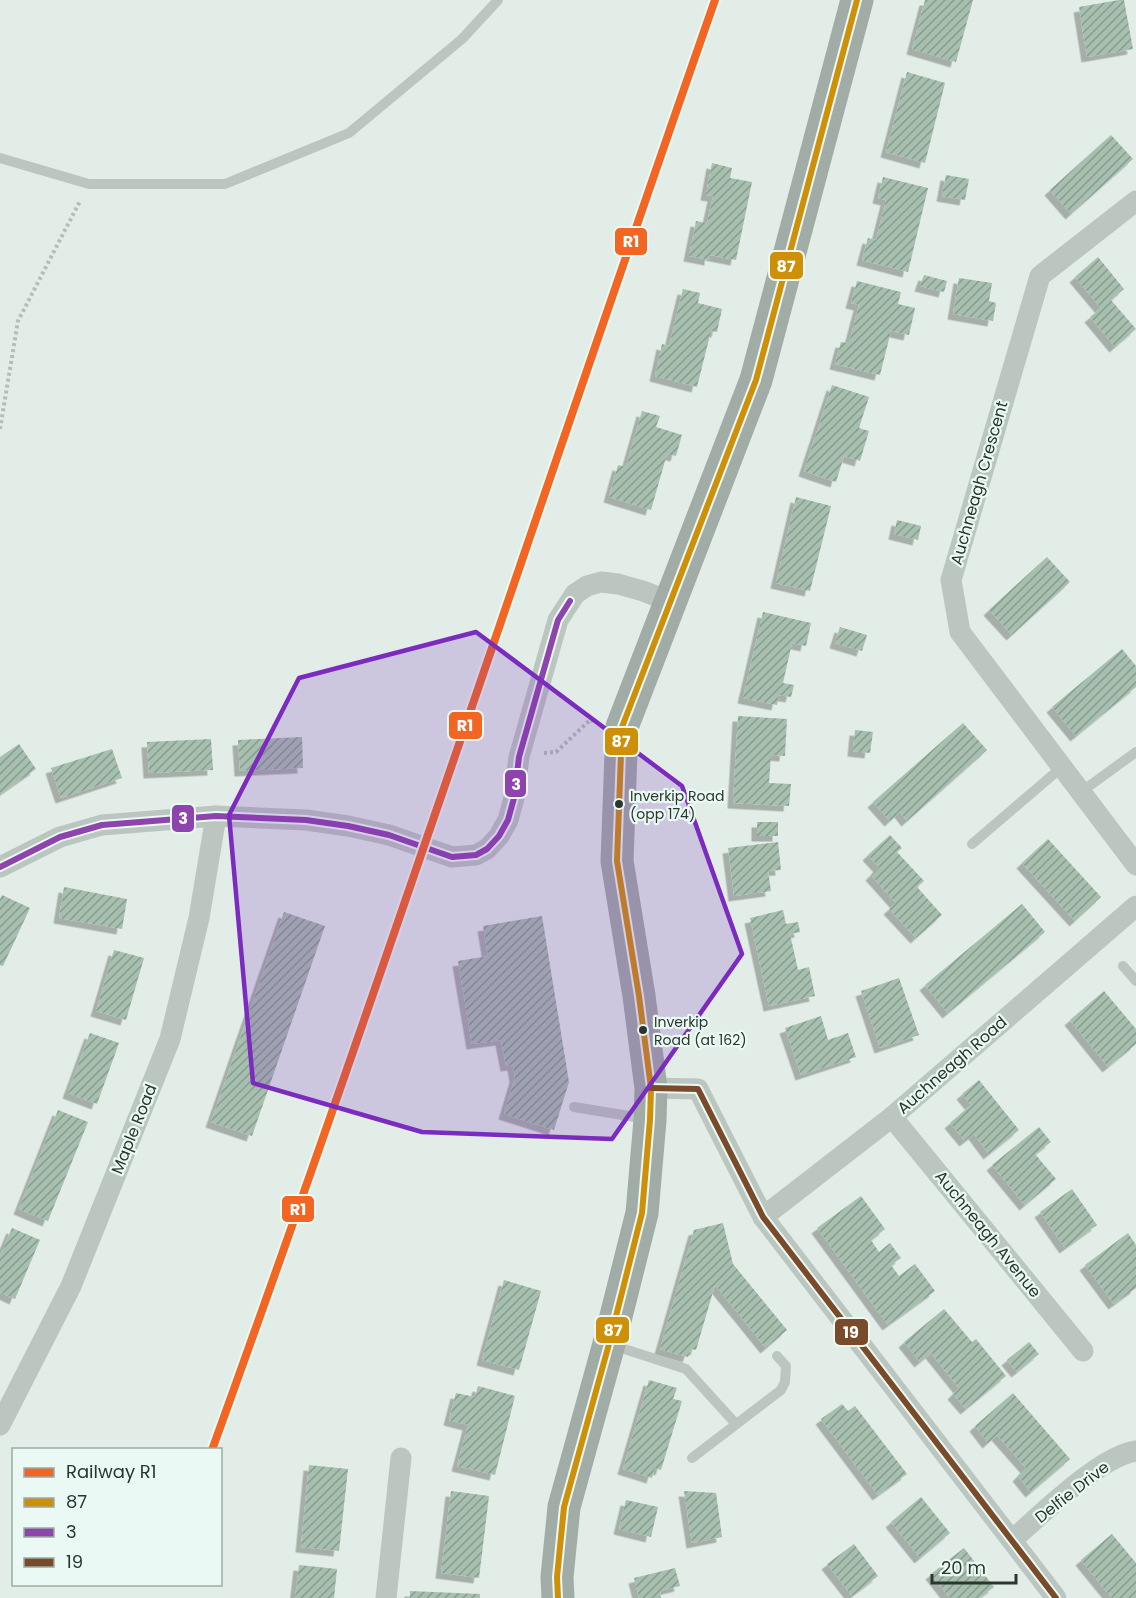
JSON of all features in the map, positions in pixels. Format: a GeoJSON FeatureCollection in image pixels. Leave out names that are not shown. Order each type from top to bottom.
{"type":"FeatureCollection","features":[{"type":"Feature","properties":{"kind":"highway"},"geometry":{"type":"LineString","coordinates":[[558,1598],[556,1576],[564,1507],[642,1213],[651,1104],[639,996],[617,861],[622,727],[756,380],[857,0]]}},
{"type":"Feature","properties":{"kind":"street","name":"Auchneagh Crescent"},"geometry":{"type":"LineString","coordinates":[[1136,201],[1040,276],[951,580],[960,632],[1136,865]]}},
{"type":"Feature","properties":{"kind":"street"},"geometry":{"type":"LineString","coordinates":[[0,867],[60,837],[102,825],[216,816],[306,820],[389,835],[452,857],[476,855],[487,849],[499,836],[508,820],[514,798],[519,757],[558,620],[575,594],[586,586],[601,582],[643,591],[671,602]]}},
{"type":"Feature","properties":{"kind":"street","name":"Maple Road"},"geometry":{"type":"LineString","coordinates":[[0,1425],[71,1286],[170,1039],[199,918],[216,816]]}},
{"type":"Feature","properties":{"kind":"street","name":"Auchneagh Road"},"geometry":{"type":"LineString","coordinates":[[764,1217],[892,1117],[1136,906]]}},
{"type":"Feature","properties":{"kind":"street"},"geometry":{"type":"LineString","coordinates":[[651,1104],[698,1089],[764,1217],[1056,1598]]}},
{"type":"Feature","properties":{"kind":"street","name":"Auchneagh Avenue"},"geometry":{"type":"LineString","coordinates":[[892,1117],[1083,1351]]}},
{"type":"Feature","properties":{"kind":"street","name":"Delfie Drive"},"geometry":{"type":"LineString","coordinates":[[1012,1540],[1107,1463],[1125,1453],[1136,1451]]}},
{"type":"Feature","properties":{"kind":"street"},"geometry":{"type":"LineString","coordinates":[[386,1598],[401,1458]]}},
{"type":"Feature","properties":{"kind":"lane"},"geometry":{"type":"LineString","coordinates":[[0,158],[89,184],[225,184],[349,133],[462,39],[498,0]]}},
{"type":"Feature","properties":{"kind":"lane"},"geometry":{"type":"LineString","coordinates":[[1081,792],[1136,752]]}},
{"type":"Feature","properties":{"kind":"lane"},"geometry":{"type":"LineString","coordinates":[[972,844],[1062,767]]}},
{"type":"Feature","properties":{"kind":"lane"},"geometry":{"type":"LineString","coordinates":[[1124,966],[1136,981]]}},
{"type":"Feature","properties":{"kind":"lane"},"geometry":{"type":"LineString","coordinates":[[574,1107],[651,1104]]}},
{"type":"Feature","properties":{"kind":"lane"},"geometry":{"type":"LineString","coordinates":[[609,1344],[686,1370],[736,1424]]}},
{"type":"Feature","properties":{"kind":"lane"},"geometry":{"type":"LineString","coordinates":[[692,1458],[781,1390],[785,1382],[786,1366],[777,1356]]}},
{"type":"Feature","properties":{"kind":"path"},"geometry":{"type":"LineString","coordinates":[[0,429],[18,321],[89,184]]}},
{"type":"Feature","properties":{"kind":"path"},"geometry":{"type":"LineString","coordinates":[[519,757],[556,752],[590,720],[624,721]]}},
{"type":"Feature","properties":{"kind":"highlighted area"},"geometry":{"type":"Polygon","coordinates":[[[476,632],[682,786],[742,954],[612,1139],[422,1132],[253,1083],[229,815],[299,678],[476,632]]]}},
{"type":"Feature","properties":{"kind":"building"},"geometry":{"type":"Polygon","coordinates":[[[925,0],[973,0],[956,62],[912,49],[925,0]]]}},
{"type":"Feature","properties":{"kind":"building"},"geometry":{"type":"Polygon","coordinates":[[[1124,0],[1133,49],[1087,57],[1079,7],[1124,0]]]}},
{"type":"Feature","properties":{"kind":"building"},"geometry":{"type":"Polygon","coordinates":[[[907,72],[945,83],[925,163],[886,152],[907,72]]]}},
{"type":"Feature","properties":{"kind":"building"},"geometry":{"type":"Polygon","coordinates":[[[1111,135],[1133,159],[1071,214],[1050,190],[1111,135]]]}},
{"type":"Feature","properties":{"kind":"building"},"geometry":{"type":"Polygon","coordinates":[[[712,163],[732,168],[730,178],[752,182],[736,260],[710,255],[710,260],[689,256],[696,221],[707,223],[713,196],[706,195],[712,163]]]}},
{"type":"Feature","properties":{"kind":"building"},"geometry":{"type":"Polygon","coordinates":[[[946,175],[969,179],[965,200],[942,196],[946,175]]]}},
{"type":"Feature","properties":{"kind":"building"},"geometry":{"type":"Polygon","coordinates":[[[883,177],[928,188],[908,272],[862,260],[868,238],[876,240],[886,200],[878,198],[883,177]]]}},
{"type":"Feature","properties":{"kind":"building"},"geometry":{"type":"Polygon","coordinates":[[[1098,257],[1124,289],[1111,300],[1136,329],[1115,347],[1090,317],[1101,308],[1075,277],[1098,257]]]}},
{"type":"Feature","properties":{"kind":"building"},"geometry":{"type":"Polygon","coordinates":[[[924,275],[947,281],[944,292],[920,286],[924,275]]]}},
{"type":"Feature","properties":{"kind":"building"},"geometry":{"type":"Polygon","coordinates":[[[959,278],[992,283],[989,301],[996,303],[993,321],[953,314],[959,278]]]}},
{"type":"Feature","properties":{"kind":"building"},"geometry":{"type":"Polygon","coordinates":[[[857,281],[901,292],[898,304],[915,308],[909,335],[891,331],[880,375],[835,364],[841,342],[849,343],[859,305],[851,303],[857,281]]]}},
{"type":"Feature","properties":{"kind":"building"},"geometry":{"type":"Polygon","coordinates":[[[683,289],[700,293],[698,303],[722,309],[717,332],[711,331],[697,387],[655,376],[662,344],[669,346],[683,289]]]}},
{"type":"Feature","properties":{"kind":"building"},"geometry":{"type":"Polygon","coordinates":[[[832,385],[869,397],[859,428],[869,431],[860,461],[844,456],[836,482],[804,471],[832,385]]]}},
{"type":"Feature","properties":{"kind":"building"},"geometry":{"type":"Polygon","coordinates":[[[642,411],[660,416],[656,427],[682,435],[676,456],[667,454],[651,510],[609,497],[618,465],[626,467],[642,411]]]}},
{"type":"Feature","properties":{"kind":"building"},"geometry":{"type":"Polygon","coordinates":[[[796,497],[831,506],[810,591],[776,583],[796,497]]]}},
{"type":"Feature","properties":{"kind":"building"},"geometry":{"type":"Polygon","coordinates":[[[897,520],[921,526],[918,540],[894,534],[897,520]]]}},
{"type":"Feature","properties":{"kind":"building"},"geometry":{"type":"Polygon","coordinates":[[[1047,557],[1070,582],[1012,635],[989,610],[1047,557]]]}},
{"type":"Feature","properties":{"kind":"building"},"geometry":{"type":"Polygon","coordinates":[[[763,612],[811,623],[806,646],[792,643],[783,683],[794,685],[791,697],[779,695],[777,705],[743,698],[763,612]]]}},
{"type":"Feature","properties":{"kind":"building"},"geometry":{"type":"Polygon","coordinates":[[[840,627],[867,635],[862,651],[835,643],[840,627]]]}},
{"type":"Feature","properties":{"kind":"building"},"geometry":{"type":"Polygon","coordinates":[[[1122,649],[1136,666],[1136,687],[1076,736],[1052,707],[1122,649]]]}},
{"type":"Feature","properties":{"kind":"building"},"geometry":{"type":"Polygon","coordinates":[[[738,716],[787,719],[785,756],[771,755],[769,783],[791,784],[789,806],[733,803],[738,716]]]}},
{"type":"Feature","properties":{"kind":"building"},"geometry":{"type":"Polygon","coordinates":[[[963,723],[987,750],[907,821],[900,812],[890,821],[873,802],[963,723]]]}},
{"type":"Feature","properties":{"kind":"building"},"geometry":{"type":"Polygon","coordinates":[[[855,730],[873,732],[870,753],[853,751],[855,730]]]}},
{"type":"Feature","properties":{"kind":"building"},"geometry":{"type":"Polygon","coordinates":[[[302,737],[303,768],[240,771],[238,740],[302,737]]]}},
{"type":"Feature","properties":{"kind":"building"},"geometry":{"type":"Polygon","coordinates":[[[211,739],[213,770],[149,773],[147,742],[211,739]]]}},
{"type":"Feature","properties":{"kind":"building"},"geometry":{"type":"Polygon","coordinates":[[[19,744],[36,769],[0,794],[0,757],[19,744]]]}},
{"type":"Feature","properties":{"kind":"building"},"geometry":{"type":"Polygon","coordinates":[[[112,749],[122,778],[61,798],[51,768],[112,749]]]}},
{"type":"Feature","properties":{"kind":"building"},"geometry":{"type":"Polygon","coordinates":[[[757,822],[778,822],[778,836],[757,836],[757,822]]]}},
{"type":"Feature","properties":{"kind":"building"},"geometry":{"type":"Polygon","coordinates":[[[890,835],[902,848],[897,852],[924,881],[917,887],[942,915],[916,938],[889,909],[896,903],[871,875],[879,867],[868,855],[890,835]]]}},
{"type":"Feature","properties":{"kind":"building"},"geometry":{"type":"Polygon","coordinates":[[[1048,839],[1101,897],[1075,921],[1022,863],[1048,839]]]}},
{"type":"Feature","properties":{"kind":"building"},"geometry":{"type":"Polygon","coordinates":[[[778,842],[781,870],[768,871],[771,891],[734,896],[728,848],[778,842]]]}},
{"type":"Feature","properties":{"kind":"building"},"geometry":{"type":"Polygon","coordinates":[[[64,887],[127,899],[122,929],[59,918],[64,887]]]}},
{"type":"Feature","properties":{"kind":"building"},"geometry":{"type":"Polygon","coordinates":[[[2,895],[30,908],[3,966],[0,965],[0,899],[2,895]]]}},
{"type":"Feature","properties":{"kind":"building"},"geometry":{"type":"Polygon","coordinates":[[[1022,904],[1045,932],[948,1013],[925,985],[1022,904]]]}},
{"type":"Feature","properties":{"kind":"building"},"geometry":{"type":"Polygon","coordinates":[[[783,910],[786,924],[798,922],[800,932],[790,934],[798,970],[809,967],[815,996],[769,1006],[750,918],[783,910]]]}},
{"type":"Feature","properties":{"kind":"building"},"geometry":{"type":"Polygon","coordinates":[[[284,912],[325,926],[252,1136],[211,1122],[284,912]]]}},
{"type":"Feature","properties":{"kind":"building"},"geometry":{"type":"Polygon","coordinates":[[[542,916],[569,1082],[554,1130],[504,1114],[515,1077],[513,1065],[506,1066],[501,1040],[472,1044],[458,961],[488,956],[483,926],[542,916]]]}},
{"type":"Feature","properties":{"kind":"building"},"geometry":{"type":"Polygon","coordinates":[[[114,950],[144,958],[126,1020],[96,1011],[114,950]]]}},
{"type":"Feature","properties":{"kind":"building"},"geometry":{"type":"Polygon","coordinates":[[[899,978],[919,1035],[880,1048],[861,991],[899,978]]]}},
{"type":"Feature","properties":{"kind":"building"},"geometry":{"type":"Polygon","coordinates":[[[1104,991],[1136,1029],[1136,1044],[1108,1067],[1070,1020],[1104,991]]]}},
{"type":"Feature","properties":{"kind":"building"},"geometry":{"type":"Polygon","coordinates":[[[821,1016],[828,1040],[848,1033],[856,1057],[801,1075],[785,1028],[821,1016]]]}},
{"type":"Feature","properties":{"kind":"building"},"geometry":{"type":"Polygon","coordinates":[[[90,1033],[119,1043],[97,1104],[68,1093],[90,1033]]]}},
{"type":"Feature","properties":{"kind":"building"},"geometry":{"type":"Polygon","coordinates":[[[979,1080],[1019,1130],[989,1154],[974,1134],[965,1141],[950,1123],[971,1105],[962,1094],[979,1080]]]}},
{"type":"Feature","properties":{"kind":"building"},"geometry":{"type":"Polygon","coordinates":[[[58,1110],[88,1122],[48,1221],[19,1209],[58,1110]]]}},
{"type":"Feature","properties":{"kind":"building"},"geometry":{"type":"Polygon","coordinates":[[[1039,1127],[1051,1142],[1035,1154],[1056,1179],[1025,1205],[992,1165],[1039,1127]]]}},
{"type":"Feature","properties":{"kind":"building"},"geometry":{"type":"Polygon","coordinates":[[[1072,1189],[1097,1225],[1065,1248],[1040,1212],[1072,1189]]]}},
{"type":"Feature","properties":{"kind":"building"},"geometry":{"type":"Polygon","coordinates":[[[861,1196],[885,1229],[871,1240],[879,1252],[890,1243],[901,1258],[891,1265],[899,1276],[915,1264],[935,1291],[888,1325],[817,1228],[861,1196]]]}},
{"type":"Feature","properties":{"kind":"building"},"geometry":{"type":"Polygon","coordinates":[[[723,1223],[733,1264],[787,1330],[766,1348],[715,1285],[696,1350],[691,1349],[688,1357],[660,1349],[694,1230],[723,1223]]]}},
{"type":"Feature","properties":{"kind":"building"},"geometry":{"type":"Polygon","coordinates":[[[12,1228],[40,1240],[15,1299],[0,1292],[0,1256],[12,1228]]]}},
{"type":"Feature","properties":{"kind":"building"},"geometry":{"type":"Polygon","coordinates":[[[1128,1233],[1136,1245],[1136,1288],[1114,1304],[1085,1265],[1128,1233]]]}},
{"type":"Feature","properties":{"kind":"building"},"geometry":{"type":"Polygon","coordinates":[[[504,1280],[541,1291],[519,1370],[482,1360],[504,1280]]]}},
{"type":"Feature","properties":{"kind":"building"},"geometry":{"type":"Polygon","coordinates":[[[944,1309],[972,1342],[976,1339],[1006,1376],[966,1409],[953,1394],[959,1388],[931,1353],[920,1362],[904,1342],[944,1309]]]}},
{"type":"Feature","properties":{"kind":"building"},"geometry":{"type":"Polygon","coordinates":[[[1029,1342],[1039,1354],[1017,1372],[1007,1360],[1029,1342]]]}},
{"type":"Feature","properties":{"kind":"building"},"geometry":{"type":"Polygon","coordinates":[[[649,1380],[677,1388],[673,1399],[682,1401],[661,1470],[655,1468],[652,1478],[623,1469],[649,1380]]]}},
{"type":"Feature","properties":{"kind":"building"},"geometry":{"type":"Polygon","coordinates":[[[478,1386],[515,1396],[495,1475],[457,1466],[468,1425],[449,1420],[456,1393],[475,1397],[478,1386]]]}},
{"type":"Feature","properties":{"kind":"building"},"geometry":{"type":"Polygon","coordinates":[[[1013,1393],[1070,1459],[1031,1492],[1018,1476],[1026,1468],[997,1435],[988,1443],[975,1426],[1013,1393]]]}},
{"type":"Feature","properties":{"kind":"building"},"geometry":{"type":"Polygon","coordinates":[[[842,1404],[848,1411],[855,1406],[907,1474],[878,1495],[821,1419],[842,1404]]]}},
{"type":"Feature","properties":{"kind":"building"},"geometry":{"type":"Polygon","coordinates":[[[309,1465],[348,1469],[339,1551],[301,1547],[309,1465]]]}},
{"type":"Feature","properties":{"kind":"building"},"geometry":{"type":"Polygon","coordinates":[[[451,1491],[489,1496],[479,1578],[441,1573],[451,1491]]]}},
{"type":"Feature","properties":{"kind":"building"},"geometry":{"type":"Polygon","coordinates":[[[684,1491],[716,1493],[722,1537],[692,1543],[684,1491]]]}},
{"type":"Feature","properties":{"kind":"building"},"geometry":{"type":"Polygon","coordinates":[[[921,1497],[950,1533],[920,1558],[891,1522],[921,1497]]]}},
{"type":"Feature","properties":{"kind":"building"},"geometry":{"type":"Polygon","coordinates":[[[626,1500],[658,1507],[651,1537],[619,1529],[626,1500]]]}},
{"type":"Feature","properties":{"kind":"building"},"geometry":{"type":"Polygon","coordinates":[[[1112,1534],[1136,1563],[1136,1598],[1112,1598],[1081,1560],[1112,1534]]]}},
{"type":"Feature","properties":{"kind":"building"},"geometry":{"type":"Polygon","coordinates":[[[854,1544],[878,1576],[852,1596],[827,1564],[854,1544]]]}},
{"type":"Feature","properties":{"kind":"building"},"geometry":{"type":"Polygon","coordinates":[[[964,1548],[994,1587],[979,1598],[950,1598],[931,1574],[964,1548]]]}},
{"type":"Feature","properties":{"kind":"building"},"geometry":{"type":"Polygon","coordinates":[[[299,1565],[337,1569],[334,1598],[295,1598],[299,1565]]]}},
{"type":"Feature","properties":{"kind":"building"},"geometry":{"type":"Polygon","coordinates":[[[675,1568],[680,1586],[660,1591],[661,1598],[639,1598],[634,1578],[675,1568]]]}},
{"type":"Feature","properties":{"kind":"building"},"geometry":{"type":"Polygon","coordinates":[[[410,1591],[480,1594],[480,1598],[410,1598],[410,1591]]]}},
{"type":"Feature","properties":{"kind":"rail line","name":"R1"},"geometry":{"type":"LineString","coordinates":[[213,1448],[403,907],[715,0]]}},
{"type":"Feature","properties":{"kind":"transit line","name":"87"},"geometry":{"type":"LineString","coordinates":[[558,1598],[557,1577],[564,1507],[642,1213],[650,1120],[651,1088],[617,861],[622,727],[756,380],[857,0]]}},
{"type":"Feature","properties":{"kind":"transit line","name":"3"},"geometry":{"type":"LineString","coordinates":[[0,867],[60,837],[102,825],[216,816],[306,820],[348,826],[389,835],[452,857],[476,855],[487,849],[499,836],[508,820],[514,798],[519,757],[558,620],[570,601]]}},
{"type":"Feature","properties":{"kind":"transit line","name":"19"},"geometry":{"type":"LineString","coordinates":[[651,1088],[698,1089],[763,1217],[1056,1598]]}},
{"type":"Feature","properties":{"kind":"place","name":"Inverkip Road (opp 174)"},"geometry":{"type":"Point","coordinates":[619,804]}},
{"type":"Feature","properties":{"kind":"place","name":"Inverkip Road (at 162)"},"geometry":{"type":"Point","coordinates":[643,1030]}}]}
